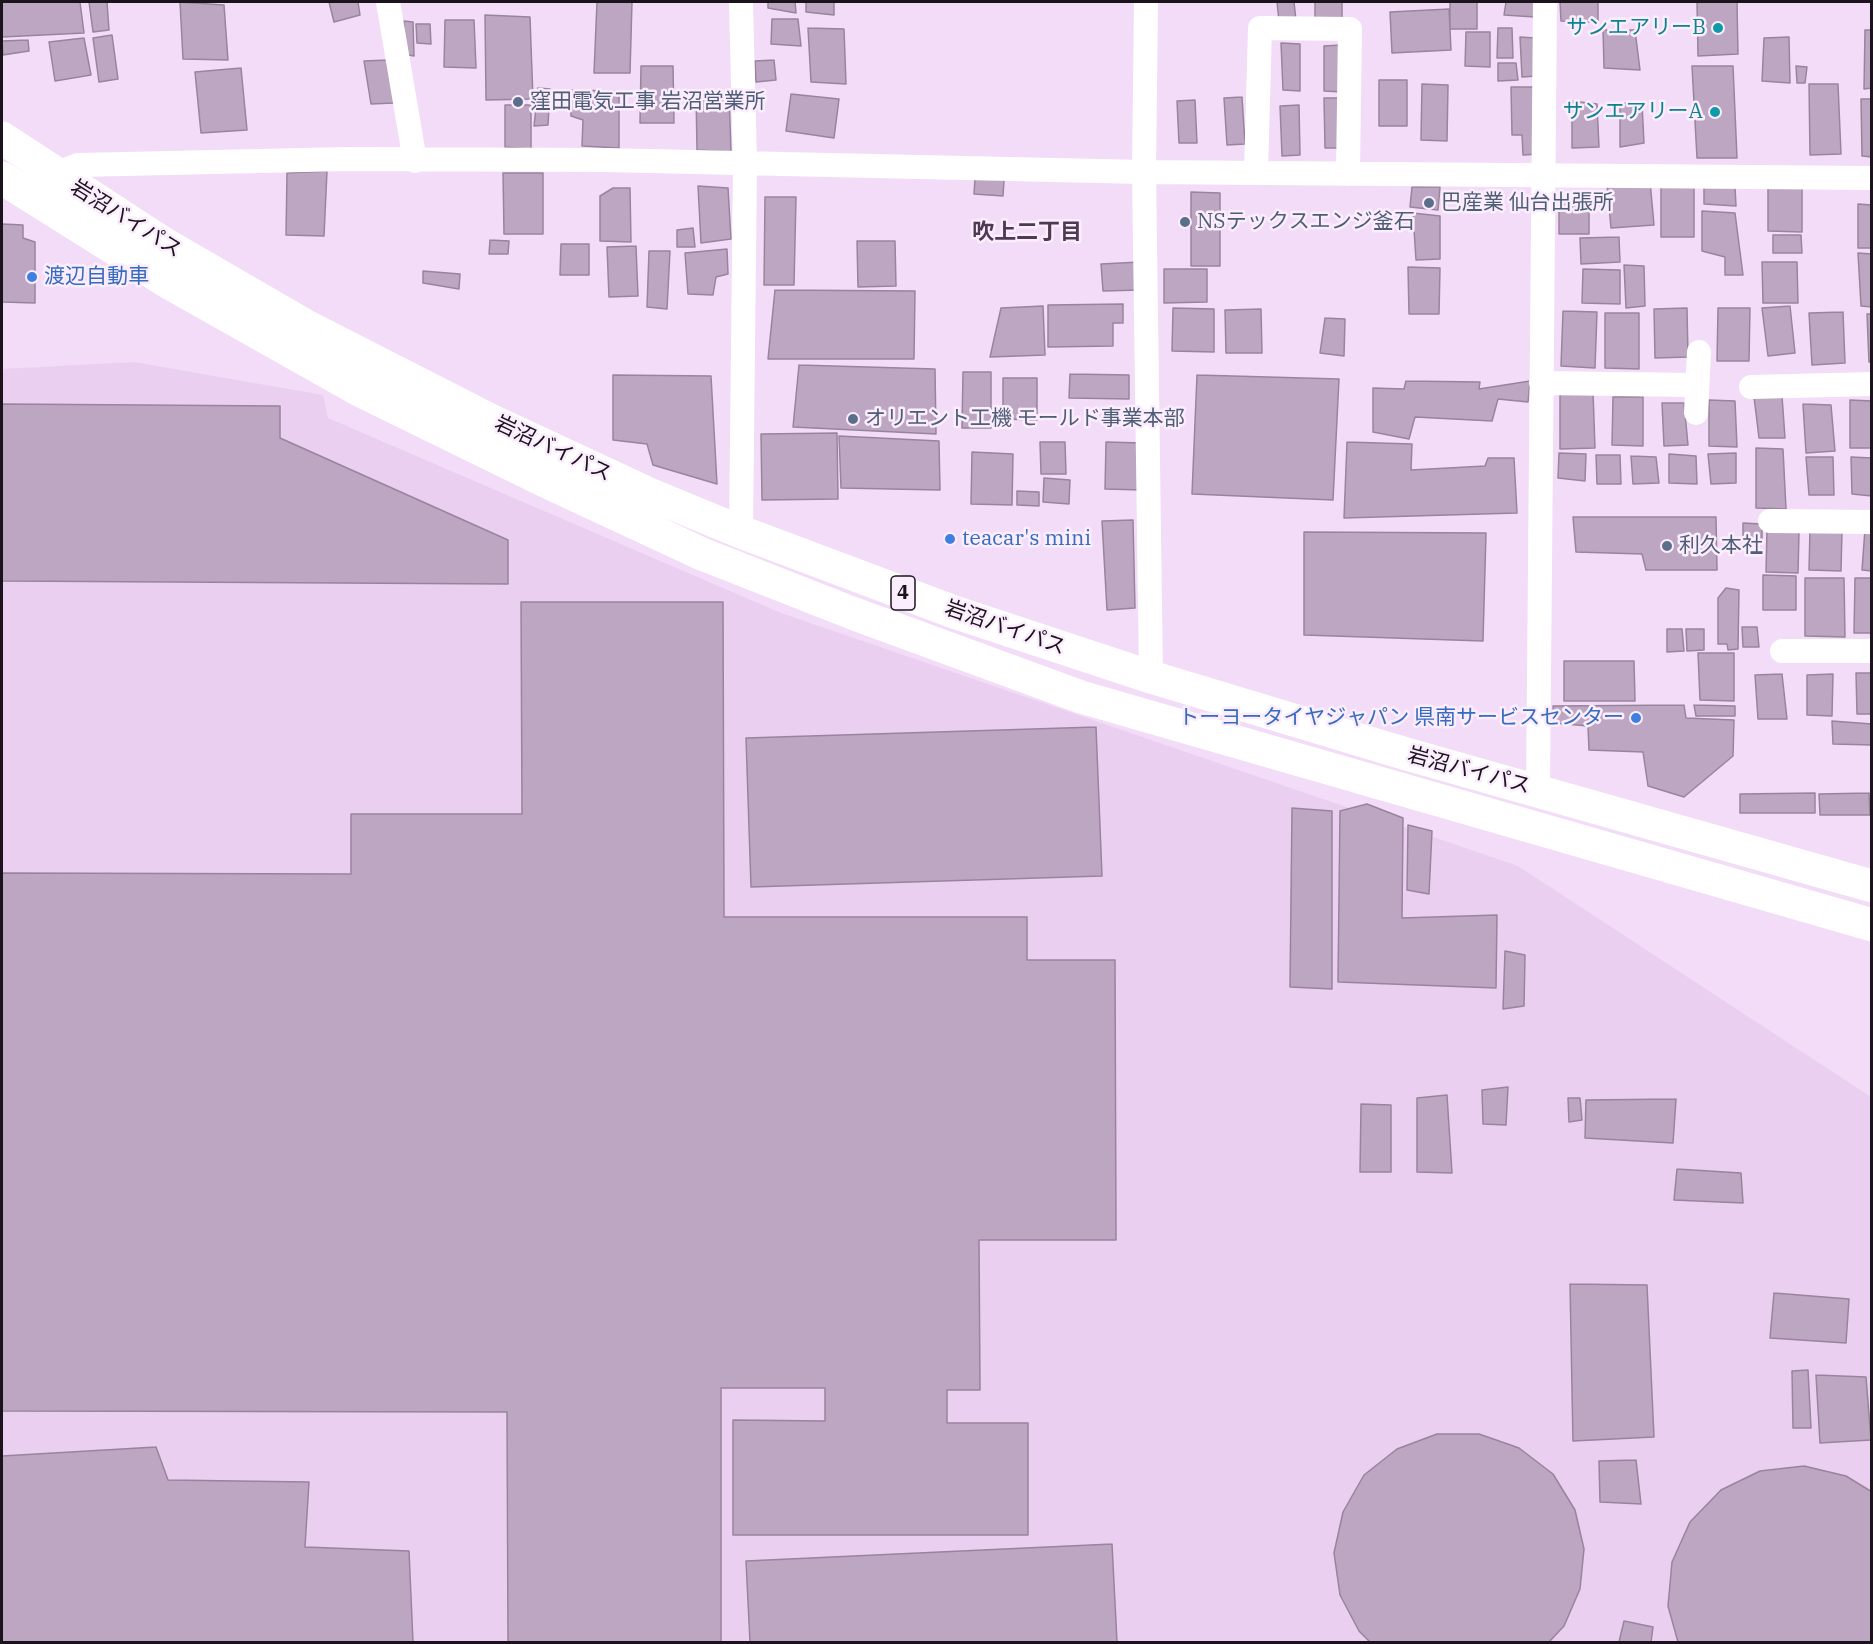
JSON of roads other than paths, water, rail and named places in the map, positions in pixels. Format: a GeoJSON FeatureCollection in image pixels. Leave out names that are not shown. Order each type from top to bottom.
{"type":"FeatureCollection","features":[{"type":"Feature","properties":{"kind":"highway","name":"岩沼バイパス"},"geometry":{"type":"LineString","coordinates":[[2,138],[163,243],[306,326],[490,420],[649,494],[741,532],[954,612],[1151,677],[1872,886]]}},
{"type":"Feature","properties":{"kind":"highway","name":"岩沼バイパス"},"geometry":{"type":"LineString","coordinates":[[2,178],[171,284],[359,390],[547,482],[702,554],[852,613],[1081,697],[1872,926]]}},
{"type":"Feature","properties":{"kind":"street"},"geometry":{"type":"LineString","coordinates":[[388,2],[415,161]]}},
{"type":"Feature","properties":{"kind":"street"},"geometry":{"type":"LineString","coordinates":[[741,2],[745,164],[741,532]]}},
{"type":"Feature","properties":{"kind":"street"},"geometry":{"type":"LineString","coordinates":[[1146,2],[1144,172],[1151,677]]}},
{"type":"Feature","properties":{"kind":"street"},"geometry":{"type":"LineString","coordinates":[[1538,790],[1545,2]]}},
{"type":"Feature","properties":{"kind":"street"},"geometry":{"type":"LineString","coordinates":[[1256,173],[1260,28],[1271,28],[1350,29],[1348,174]]}},
{"type":"Feature","properties":{"kind":"street"},"geometry":{"type":"LineString","coordinates":[[55,174],[78,165],[254,159],[604,160],[1144,172],[1872,178]]}},
{"type":"Feature","properties":{"kind":"street"},"geometry":{"type":"LineString","coordinates":[[1696,413],[1699,352]]}},
{"type":"Feature","properties":{"kind":"street"},"geometry":{"type":"LineString","coordinates":[[1541,383],[1696,385]]}},
{"type":"Feature","properties":{"kind":"street"},"geometry":{"type":"LineString","coordinates":[[1751,387],[1872,384]]}},
{"type":"Feature","properties":{"kind":"street"},"geometry":{"type":"LineString","coordinates":[[1770,521],[1872,522]]}},
{"type":"Feature","properties":{"kind":"street"},"geometry":{"type":"LineString","coordinates":[[1782,651],[1872,651]]}},
{"type":"Feature","properties":{"kind":"place","name":"サンエアリーB"},"geometry":{"type":"Point","coordinates":[1718,28]}},
{"type":"Feature","properties":{"kind":"place","name":"窪田電気工事 岩沼営業所"},"geometry":{"type":"Point","coordinates":[518,102]}},
{"type":"Feature","properties":{"kind":"place","name":"サンエアリーA"},"geometry":{"type":"Point","coordinates":[1715,112]}},
{"type":"Feature","properties":{"kind":"place","name":"巴産業 仙台出張所"},"geometry":{"type":"Point","coordinates":[1429,203]}},
{"type":"Feature","properties":{"kind":"place","name":"NSテックスエンジ釜石"},"geometry":{"type":"Point","coordinates":[1185,222]}},
{"type":"Feature","properties":{"kind":"place","name":"渡辺自動車"},"geometry":{"type":"Point","coordinates":[32,277]}},
{"type":"Feature","properties":{"kind":"place","name":"オリエント工機 モールド事業本部"},"geometry":{"type":"Point","coordinates":[853,419]}},
{"type":"Feature","properties":{"kind":"place","name":"teacar's mini"},"geometry":{"type":"Point","coordinates":[950,539]}},
{"type":"Feature","properties":{"kind":"place","name":"利久本社"},"geometry":{"type":"Point","coordinates":[1667,546]}},
{"type":"Feature","properties":{"kind":"place","name":"トーヨータイヤジャパン 県南サービスセンター"},"geometry":{"type":"Point","coordinates":[1636,718]}},
{"type":"Feature","properties":{"kind":"district","name":"吹上二丁目"},"geometry":{"type":"Point","coordinates":[1027,233]}}]}
